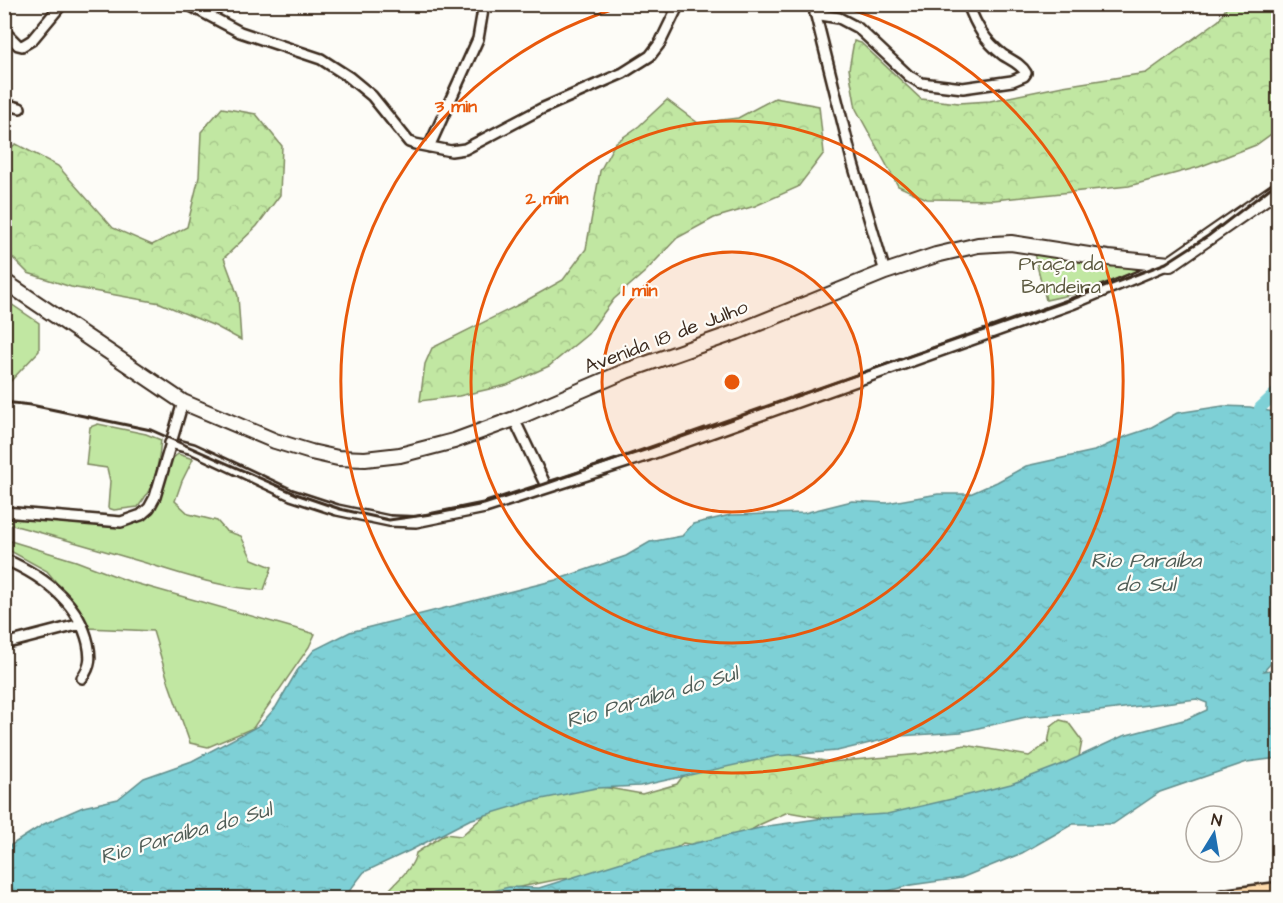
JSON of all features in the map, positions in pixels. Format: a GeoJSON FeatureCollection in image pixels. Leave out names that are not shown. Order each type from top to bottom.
{"type":"FeatureCollection","features":[{"type":"Feature","properties":{"kind":"highway"},"geometry":{"type":"LineString","coordinates":[[1230,898],[1276,892]]}},
{"type":"Feature","properties":{"kind":"main road"},"geometry":{"type":"LineString","coordinates":[[1170,264],[1278,189]]}},
{"type":"Feature","properties":{"kind":"main road","name":"Avenida 18 de Julho"},"geometry":{"type":"LineString","coordinates":[[4,282],[183,402],[276,441],[311,452],[338,458],[365,459],[400,455],[454,441],[514,419],[626,371],[737,332],[885,272],[936,255],[978,245],[1011,243],[1108,258],[1170,264]]}},
{"type":"Feature","properties":{"kind":"street"},"geometry":{"type":"LineString","coordinates":[[4,30],[18,45],[22,46],[32,40],[62,4]]}},
{"type":"Feature","properties":{"kind":"street"},"geometry":{"type":"LineString","coordinates":[[187,4],[240,32],[321,58],[372,96],[409,142],[451,151],[465,149],[541,110],[623,73],[650,56],[670,26],[679,4]]}},
{"type":"Feature","properties":{"kind":"street"},"geometry":{"type":"LineString","coordinates":[[429,147],[478,39],[483,4]]}},
{"type":"Feature","properties":{"kind":"street"},"geometry":{"type":"LineString","coordinates":[[814,9],[858,28],[909,76],[921,84],[963,88],[1012,81],[1024,76],[1026,72],[1021,67],[982,35],[968,4]]}},
{"type":"Feature","properties":{"kind":"street"},"geometry":{"type":"LineString","coordinates":[[814,9],[853,164],[885,272]]}},
{"type":"Feature","properties":{"kind":"street"},"geometry":{"type":"LineString","coordinates":[[4,104],[20,108]]}},
{"type":"Feature","properties":{"kind":"street"},"geometry":{"type":"LineString","coordinates":[[170,443],[193,449],[291,495],[337,510],[389,521],[416,522],[485,508],[649,455],[1072,304],[1170,264]]}},
{"type":"Feature","properties":{"kind":"street"},"geometry":{"type":"LineString","coordinates":[[4,512],[104,522],[133,519],[149,508],[155,497],[183,402]]}},
{"type":"Feature","properties":{"kind":"street"},"geometry":{"type":"LineString","coordinates":[[514,419],[547,488]]}},
{"type":"Feature","properties":{"kind":"street"},"geometry":{"type":"LineString","coordinates":[[4,559],[27,568],[56,590],[70,605],[86,635],[91,656],[87,671],[82,678]]}},
{"type":"Feature","properties":{"kind":"street"},"geometry":{"type":"LineString","coordinates":[[4,644],[81,624]]}},
{"type":"Feature","properties":{"kind":"green space"},"geometry":{"type":"Polygon","coordinates":[[[1228,5],[1278,5],[1278,129],[1256,145],[1199,167],[1129,186],[994,200],[927,199],[898,186],[856,109],[849,69],[854,41],[861,43],[921,99],[959,103],[990,101],[1063,86],[1146,73],[1219,20],[1228,5]]]}},
{"type":"Feature","properties":{"kind":"green space"},"geometry":{"type":"Polygon","coordinates":[[[775,98],[819,106],[824,153],[798,187],[755,206],[714,218],[677,238],[645,272],[614,299],[588,334],[549,366],[507,385],[459,396],[420,401],[425,364],[432,348],[563,280],[586,249],[600,171],[615,143],[639,126],[667,100],[698,123],[738,118],[775,98]]]}},
{"type":"Feature","properties":{"kind":"green space"},"geometry":{"type":"Polygon","coordinates":[[[222,108],[256,114],[282,146],[280,195],[257,226],[224,258],[238,296],[241,340],[215,326],[160,303],[71,287],[28,273],[5,250],[5,152],[16,144],[58,166],[113,228],[152,245],[187,227],[199,177],[201,132],[222,108]]]}},
{"type":"Feature","properties":{"kind":"green space","name":"Praça da Bandeira"},"geometry":{"type":"Polygon","coordinates":[[[1033,250],[1140,270],[1078,293],[1046,300],[1033,250]]]}},
{"type":"Feature","properties":{"kind":"green space"},"geometry":{"type":"Polygon","coordinates":[[[5,300],[39,323],[39,351],[5,387],[5,300]]]}},
{"type":"Feature","properties":{"kind":"green space"},"geometry":{"type":"Polygon","coordinates":[[[98,424],[146,434],[161,440],[155,476],[149,491],[138,507],[114,510],[108,508],[110,481],[107,468],[86,465],[90,427],[98,424]]]}},
{"type":"Feature","properties":{"kind":"green space"},"geometry":{"type":"Polygon","coordinates":[[[178,454],[193,459],[175,501],[189,514],[217,521],[226,531],[241,536],[252,559],[272,567],[264,590],[246,589],[195,578],[5,523],[4,515],[121,527],[144,518],[155,510],[172,459],[178,454]]]}},
{"type":"Feature","properties":{"kind":"green space"},"geometry":{"type":"Polygon","coordinates":[[[4,539],[76,561],[131,582],[315,634],[309,647],[253,728],[208,747],[190,743],[153,631],[87,628],[78,609],[47,571],[5,548],[4,539]]]}},
{"type":"Feature","properties":{"kind":"green space"},"geometry":{"type":"Polygon","coordinates":[[[1060,720],[1068,722],[1082,741],[1076,773],[884,829],[788,812],[751,830],[731,852],[683,843],[673,850],[594,877],[560,879],[466,898],[383,898],[411,866],[416,853],[445,834],[461,836],[500,802],[586,784],[642,794],[677,784],[688,769],[782,753],[830,762],[922,754],[965,745],[1029,756],[1048,743],[1051,727],[1060,720]]]}},
{"type":"Feature","properties":{"kind":"water","name":"Rio Paraíba do Sul"},"geometry":{"type":"Polygon","coordinates":[[[1223,406],[1250,407],[1278,413],[1278,659],[1274,660],[1264,671],[1278,669],[1278,758],[1247,762],[1160,792],[1113,824],[1073,824],[1022,853],[961,878],[911,885],[862,898],[465,898],[509,887],[539,888],[641,856],[768,826],[824,818],[887,814],[1011,784],[1063,764],[1123,736],[1187,719],[1207,710],[1207,703],[1197,699],[1026,717],[961,732],[899,736],[837,751],[776,756],[640,786],[596,788],[532,801],[469,820],[364,872],[344,898],[5,898],[5,849],[44,824],[83,807],[118,799],[144,778],[192,761],[260,725],[276,707],[297,671],[314,650],[350,632],[556,580],[626,556],[650,542],[682,536],[693,524],[730,515],[804,513],[852,501],[887,503],[938,494],[970,494],[1026,466],[1094,451],[1148,429],[1177,413],[1223,406]]]}},
{"type":"Feature","properties":{"kind":"waterway"},"geometry":{"type":"LineString","coordinates":[[1260,408],[1278,391]]}},
{"type":"Feature","properties":{"kind":"railway"},"geometry":{"type":"LineString","coordinates":[[4,402],[31,405],[151,430],[296,494],[340,509],[389,520],[438,513],[484,504],[545,484],[1070,300],[1166,263],[1208,236],[1278,182]]}}]}
